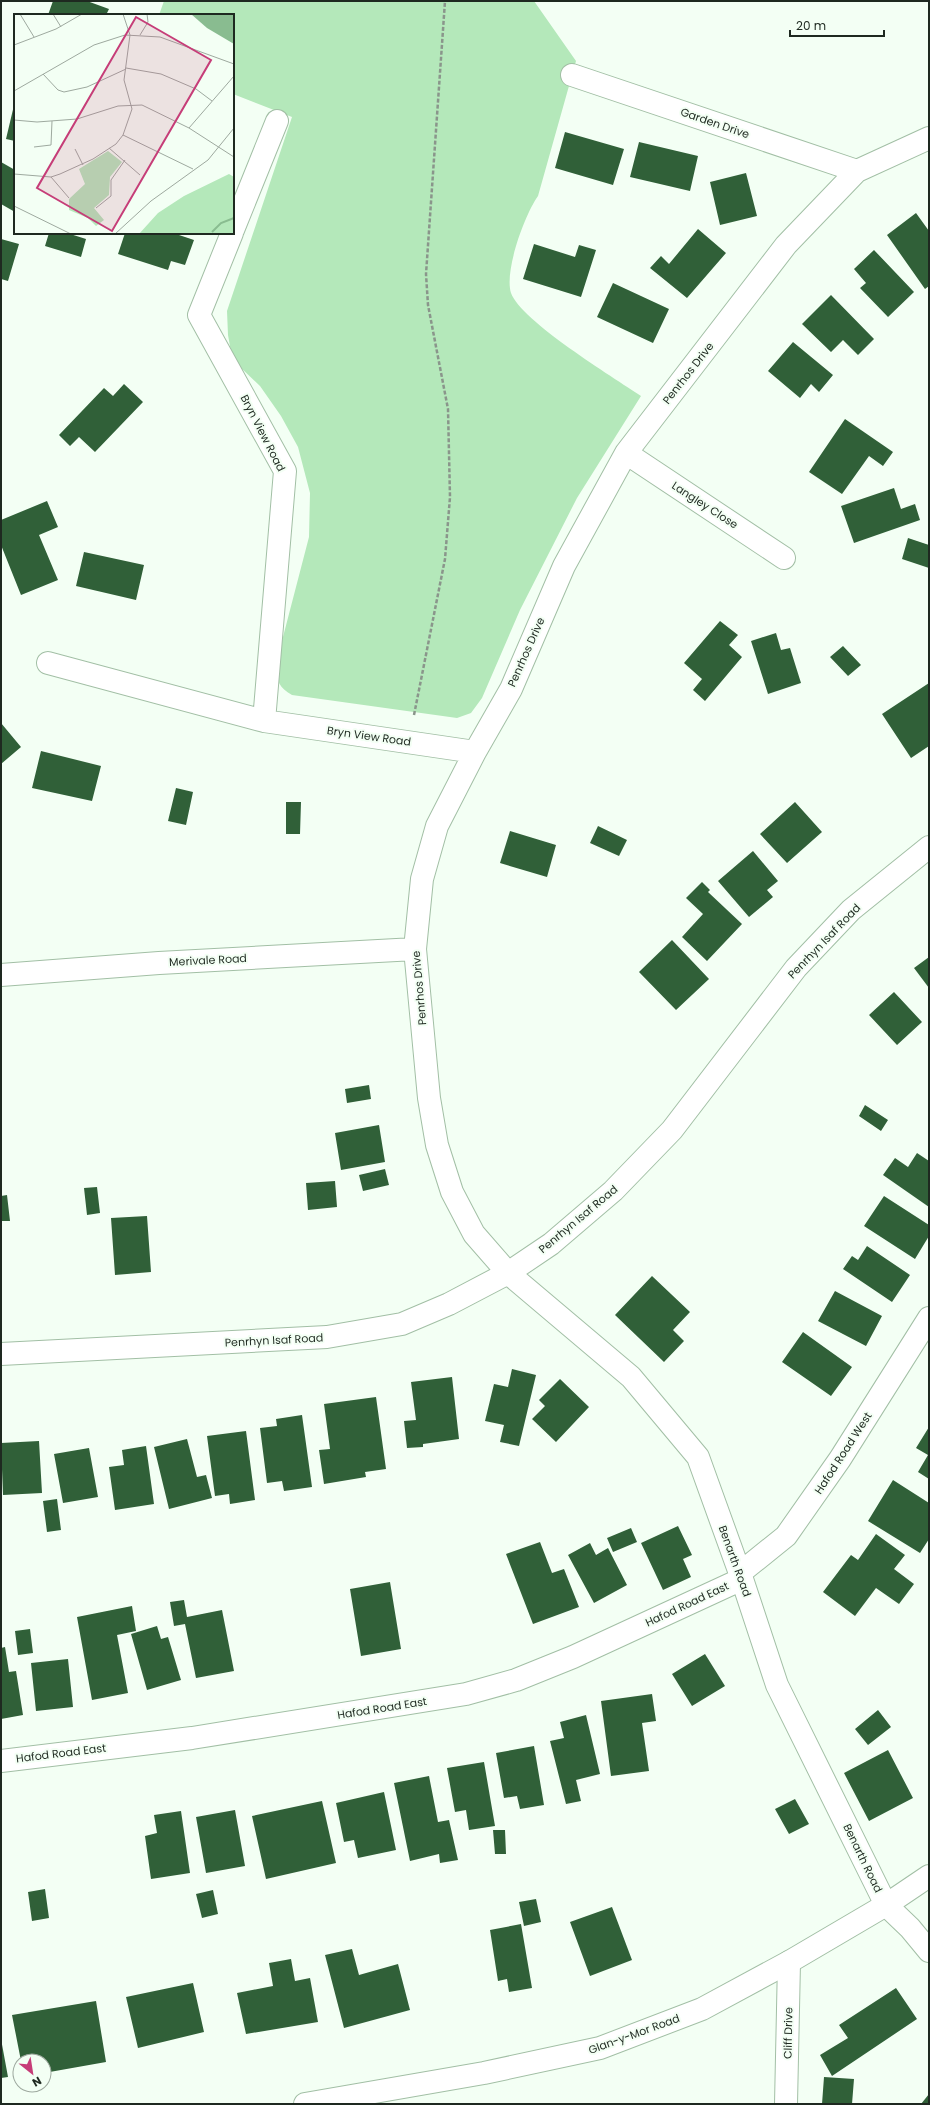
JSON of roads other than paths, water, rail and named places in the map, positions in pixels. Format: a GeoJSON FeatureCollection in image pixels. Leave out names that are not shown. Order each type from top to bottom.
{"type":"FeatureCollection","features":[{"type":"Feature","properties":{"kind":"street","name":"Garden Drive"},"geometry":{"type":"LineString","coordinates":[[572,75],[857,171]]}},
{"type":"Feature","properties":{"kind":"street"},"geometry":{"type":"LineString","coordinates":[[234,228],[277,121]]}},
{"type":"Feature","properties":{"kind":"street","name":"Penrhos Drive"},"geometry":{"type":"LineString","coordinates":[[508,1273],[474,1234],[452,1192],[438,1145],[429,1098],[415,949],[422,879],[438,826],[475,752],[511,689],[564,566],[626,453],[786,245],[857,171],[929,138]]}},
{"type":"Feature","properties":{"kind":"street","name":"Bryn View Road"},"geometry":{"type":"LineString","coordinates":[[232,234],[199,315],[285,471],[264,721]]}},
{"type":"Feature","properties":{"kind":"street","name":"Langley Close"},"geometry":{"type":"LineString","coordinates":[[626,453],[784,558]]}},
{"type":"Feature","properties":{"kind":"street","name":"Bryn View Road"},"geometry":{"type":"LineString","coordinates":[[48,664],[264,721],[475,752]]}},
{"type":"Feature","properties":{"kind":"street","name":"Penrhyn Isaf Road"},"geometry":{"type":"LineString","coordinates":[[1,1354],[327,1337],[402,1324],[450,1304],[508,1273],[551,1244],[614,1191],[672,1130],[796,968],[850,910],[929,847]]}},
{"type":"Feature","properties":{"kind":"street","name":"Merivale Road"},"geometry":{"type":"LineString","coordinates":[[1,975],[159,963],[415,949]]}},
{"type":"Feature","properties":{"kind":"street","name":"Benarth Road"},"geometry":{"type":"LineString","coordinates":[[508,1273],[631,1377],[698,1457],[741,1576],[777,1685],[886,1905],[910,1928],[929,1950]]}},
{"type":"Feature","properties":{"kind":"street","name":"Hafod Road West"},"geometry":{"type":"LineString","coordinates":[[741,1576],[786,1536],[840,1459],[929,1318]]}},
{"type":"Feature","properties":{"kind":"street","name":"Hafod Road East"},"geometry":{"type":"LineString","coordinates":[[1,1761],[192,1738],[466,1694],[516,1680],[573,1657],[741,1576]]}},
{"type":"Feature","properties":{"kind":"street","name":"Glan-y-Mor Road"},"geometry":{"type":"LineString","coordinates":[[305,2104],[484,2073],[600,2048],[702,2009],[789,1962],[886,1905],[929,1876]]}},
{"type":"Feature","properties":{"kind":"street","name":"Cliff Drive"},"geometry":{"type":"LineString","coordinates":[[786,2104],[789,1962]]}}]}
